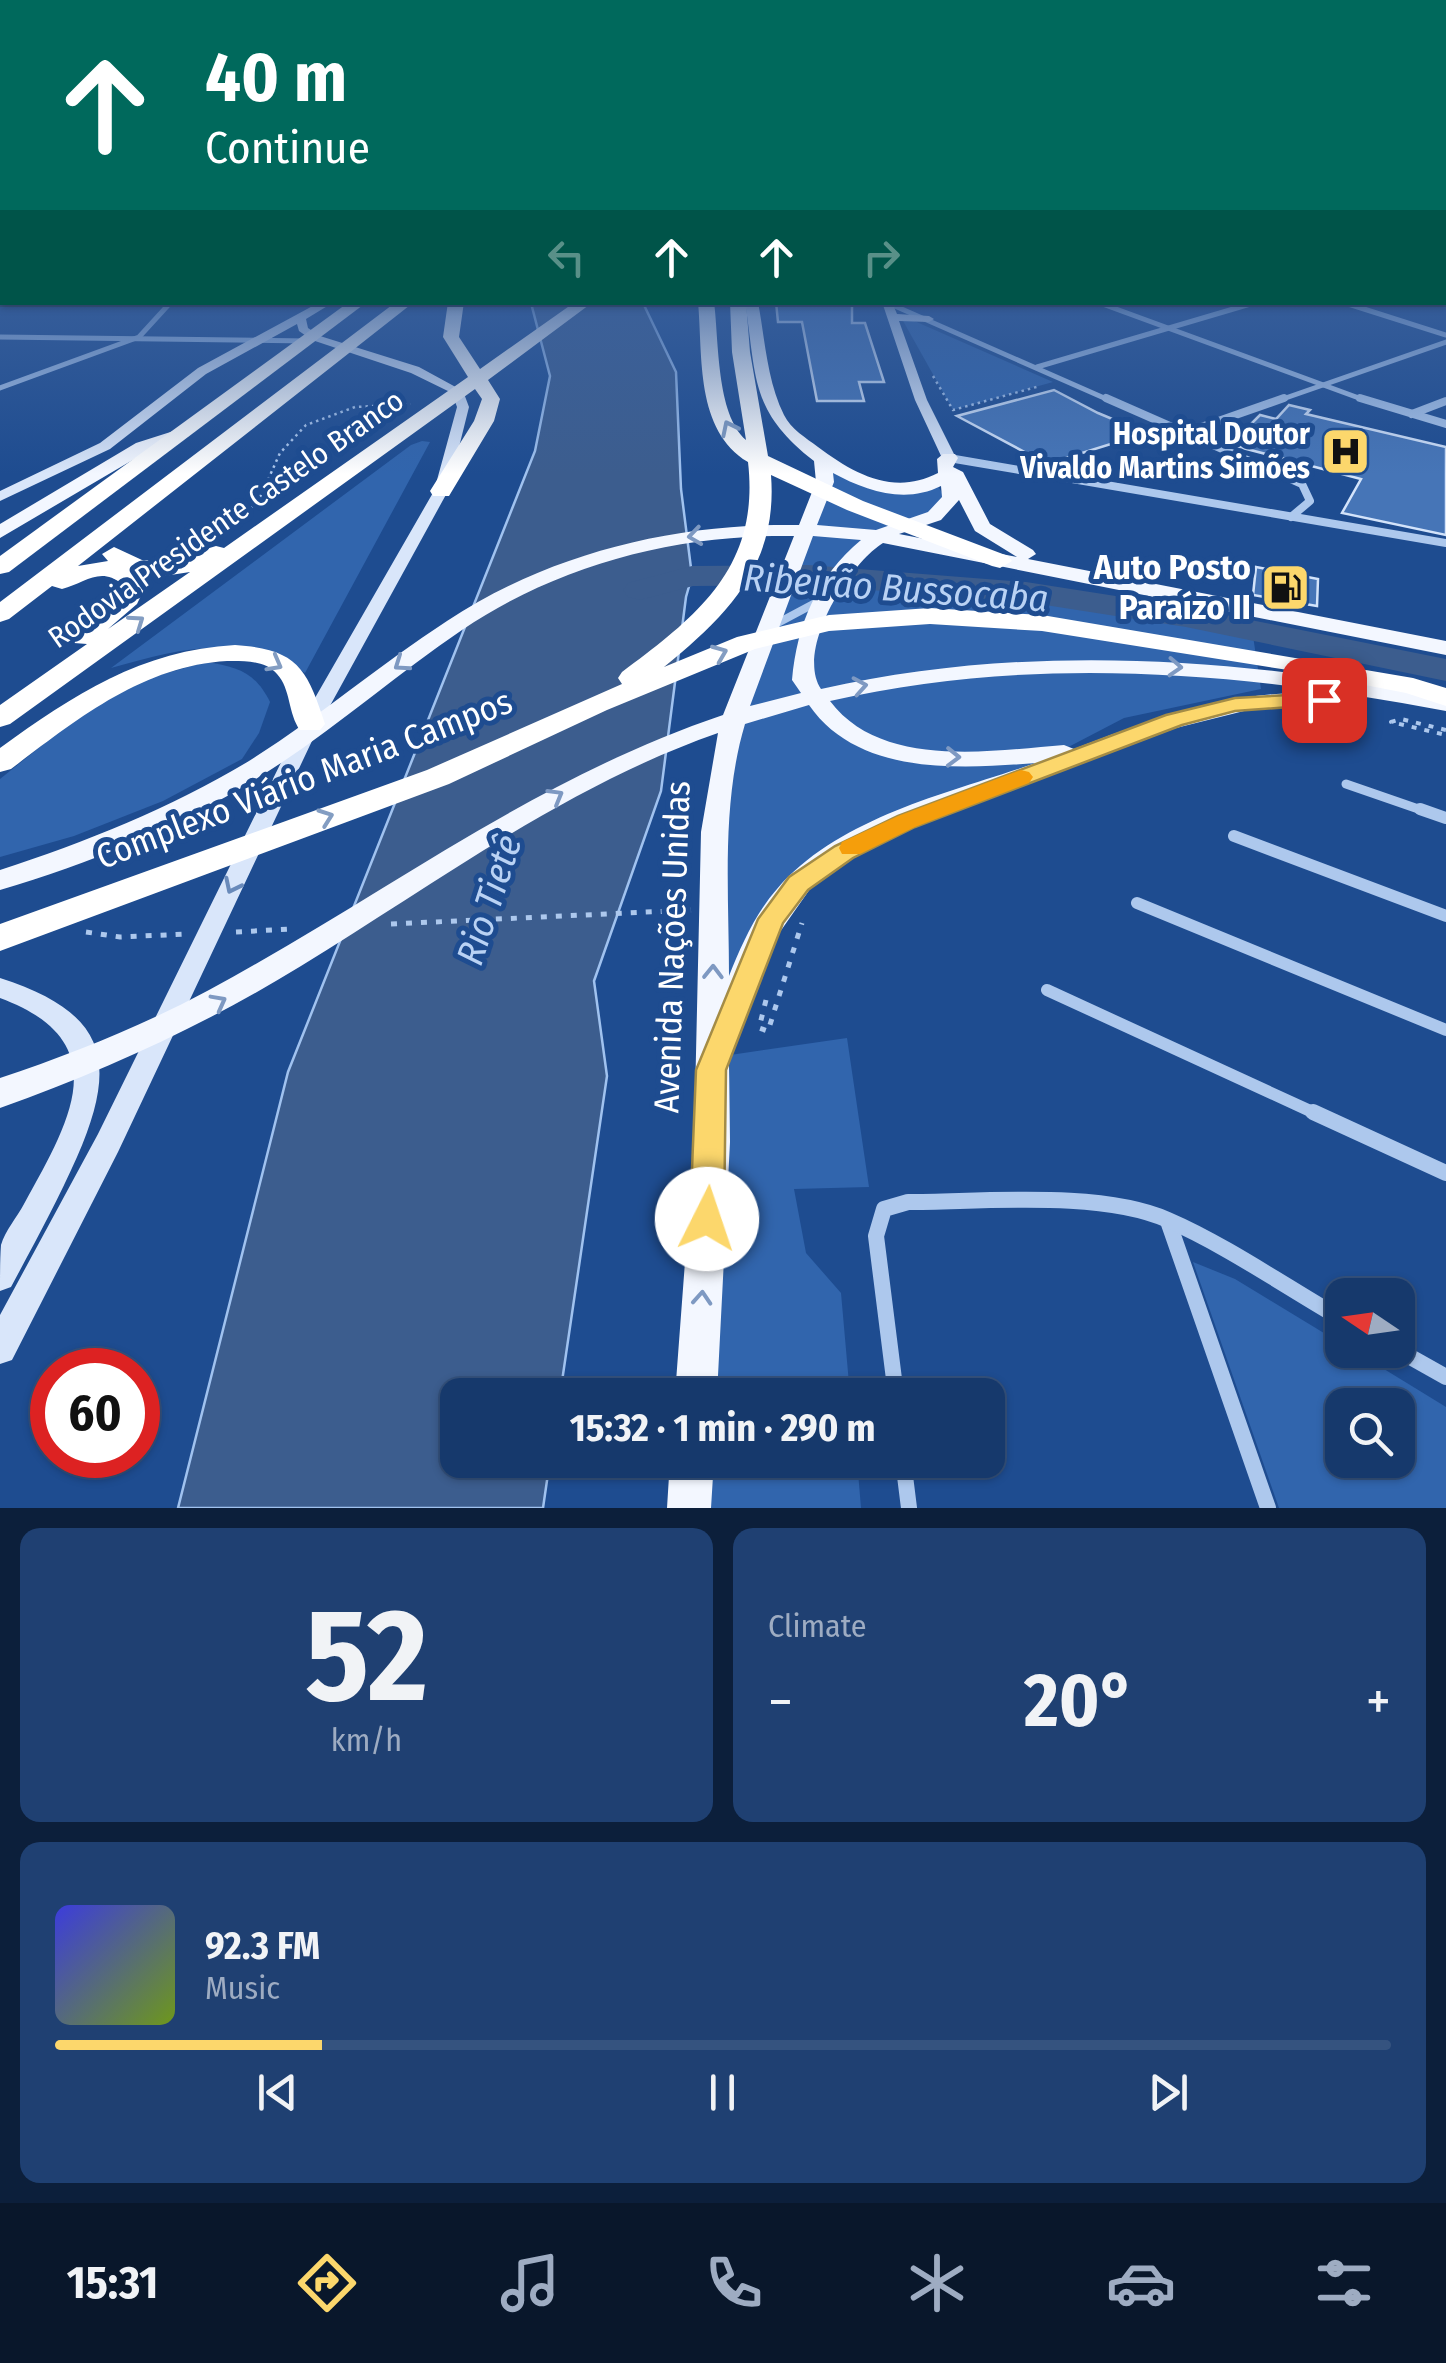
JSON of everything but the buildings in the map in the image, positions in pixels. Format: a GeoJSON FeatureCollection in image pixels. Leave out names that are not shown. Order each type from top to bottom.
{"type":"FeatureCollection","features":[{"type":"Feature","properties":{"kind":"highway"},"geometry":{"type":"LineString","coordinates":[[0,566],[288,356],[312,332]]}},
{"type":"Feature","properties":{"kind":"highway","name":"Rodovia Presidente Castelo Branco"},"geometry":{"type":"LineString","coordinates":[[0,614],[369,332]]}},
{"type":"Feature","properties":{"kind":"highway"},"geometry":{"type":"LineString","coordinates":[[441,491],[484,421],[491,399],[452,332]]}},
{"type":"Feature","properties":{"kind":"highway","name":"Rodovia Presidente Castelo Branco"},"geometry":{"type":"LineString","coordinates":[[0,718],[544,332]]}},
{"type":"Feature","properties":{"kind":"highway"},"geometry":{"type":"LineString","coordinates":[[710,332],[717,397],[730,436],[740,447],[780,472],[1000,561]]}},
{"type":"Feature","properties":{"kind":"highway"},"geometry":{"type":"LineString","coordinates":[[597,704],[687,632],[744,570],[762,503],[738,332]]}},
{"type":"Feature","properties":{"kind":"highway"},"geometry":{"type":"LineString","coordinates":[[0,581],[266,399],[306,382]]}},
{"type":"Feature","properties":{"kind":"highway"},"geometry":{"type":"LineString","coordinates":[[177,481],[178,494],[117,542],[113,553],[117,558],[155,568],[194,564],[256,526],[293,513]]}},
{"type":"Feature","properties":{"kind":"highway"},"geometry":{"type":"LineString","coordinates":[[0,628],[81,572],[98,568],[119,570],[135,582],[134,590],[118,610],[0,698]]}},
{"type":"Feature","properties":{"kind":"highway"},"geometry":{"type":"LineString","coordinates":[[597,704],[746,642],[796,629],[888,617],[1042,623],[1412,686],[1446,704]]}},
{"type":"Feature","properties":{"kind":"highway"},"geometry":{"type":"LineString","coordinates":[[0,762],[109,686],[164,663],[219,653],[264,656],[284,666],[297,686],[310,724]]}},
{"type":"Feature","properties":{"kind":"highway","name":"Complexo Viário Maria Campos"},"geometry":{"type":"LineString","coordinates":[[0,942],[38,924],[438,777],[597,704]]}},
{"type":"Feature","properties":{"kind":"main road"},"geometry":{"type":"LineString","coordinates":[[0,497],[105,446],[202,371],[278,332]]}},
{"type":"Feature","properties":{"kind":"main road"},"geometry":{"type":"LineString","coordinates":[[0,1348],[108,1143],[310,724],[441,491],[463,407],[457,391],[402,365],[324,341],[309,332]]}},
{"type":"Feature","properties":{"kind":"main road"},"geometry":{"type":"LineString","coordinates":[[758,332],[777,418],[823,460],[878,487],[893,490],[927,486],[948,467]]}},
{"type":"Feature","properties":{"kind":"main road"},"geometry":{"type":"LineString","coordinates":[[897,332],[948,467],[982,528],[1026,554]]}},
{"type":"Feature","properties":{"kind":"main road"},"geometry":{"type":"LineString","coordinates":[[0,532],[142,447],[183,434]]}},
{"type":"Feature","properties":{"kind":"main road","name":"Avenida Nações Unidas"},"geometry":{"type":"LineString","coordinates":[[697,1378],[712,1142],[715,832],[725,749],[780,591],[825,482],[823,460]]}},
{"type":"Feature","properties":{"kind":"main road"},"geometry":{"type":"LineString","coordinates":[[948,467],[952,494],[942,512],[892,529],[845,562],[826,594],[806,647],[804,680],[841,728],[883,747],[928,756],[998,758],[1094,750]]}},
{"type":"Feature","properties":{"kind":"main road"},"geometry":{"type":"LineString","coordinates":[[892,529],[1439,642]]}},
{"type":"Feature","properties":{"kind":"main road"},"geometry":{"type":"LineString","coordinates":[[0,880],[96,849],[246,775],[455,626],[514,590],[600,556],[697,536],[820,531],[913,542],[1439,642]]}},
{"type":"Feature","properties":{"kind":"main road"},"geometry":{"type":"LineString","coordinates":[[0,1093],[45,1080],[208,1008],[561,793],[682,737],[762,708],[872,684],[1005,667],[1077,664],[1173,666],[1268,674],[1446,704]]}},
{"type":"Feature","properties":{"kind":"main road"},"geometry":{"type":"LineString","coordinates":[[711,1070],[771,919],[798,884],[826,862],[892,828],[1174,720],[1235,704],[1324,700],[1446,704]]}},
{"type":"Feature","properties":{"kind":"main road"},"geometry":{"type":"LineString","coordinates":[[0,988],[34,1000],[58,1015],[74,1032],[89,1068],[71,1137],[0,1276]]}},
{"type":"Feature","properties":{"kind":"main road"},"geometry":{"type":"LineString","coordinates":[[689,1508],[691,1478]]}},
{"type":"Feature","properties":{"kind":"street"},"geometry":{"type":"LineString","coordinates":[[0,388],[143,332]]}},
{"type":"Feature","properties":{"kind":"street"},"geometry":{"type":"LineString","coordinates":[[958,332],[1302,484],[1310,501],[1292,516]]}},
{"type":"Feature","properties":{"kind":"street"},"geometry":{"type":"LineString","coordinates":[[1036,367],[1154,332]]}},
{"type":"Feature","properties":{"kind":"street"},"geometry":{"type":"LineString","coordinates":[[1181,332],[1446,424]]}},
{"type":"Feature","properties":{"kind":"street"},"geometry":{"type":"LineString","coordinates":[[0,336],[324,341]]}},
{"type":"Feature","properties":{"kind":"street"},"geometry":{"type":"LineString","coordinates":[[1184,433],[1326,385],[1446,338]]}},
{"type":"Feature","properties":{"kind":"street"},"geometry":{"type":"LineString","coordinates":[[1410,414],[1446,401]]}},
{"type":"Feature","properties":{"kind":"street"},"geometry":{"type":"LineString","coordinates":[[948,467],[1057,476],[1446,544]]}},
{"type":"Feature","properties":{"kind":"street"},"geometry":{"type":"LineString","coordinates":[[1346,784],[1446,818]]}},
{"type":"Feature","properties":{"kind":"street"},"geometry":{"type":"LineString","coordinates":[[1234,836],[1446,916]]}},
{"type":"Feature","properties":{"kind":"street"},"geometry":{"type":"LineString","coordinates":[[1137,903],[1446,1030]]}},
{"type":"Feature","properties":{"kind":"street"},"geometry":{"type":"LineString","coordinates":[[1047,990],[1446,1173]]}},
{"type":"Feature","properties":{"kind":"street"},"geometry":{"type":"LineString","coordinates":[[894,1378],[876,1236],[884,1209],[908,1202],[1086,1203],[1122,1207],[1167,1219],[1325,1309]]}},
{"type":"Feature","properties":{"kind":"street"},"geometry":{"type":"LineString","coordinates":[[1167,1219],[1268,1508]]}},
{"type":"Feature","properties":{"kind":"street"},"geometry":{"type":"LineString","coordinates":[[1415,1359],[1446,1376]]}},
{"type":"Feature","properties":{"kind":"street"},"geometry":{"type":"LineString","coordinates":[[906,1478],[909,1508]]}},
{"type":"Feature","properties":{"kind":"lane"},"geometry":{"type":"LineString","coordinates":[[1057,476],[1085,468]]}},
{"type":"Feature","properties":{"kind":"lane"},"geometry":{"type":"LineString","coordinates":[[766,630],[826,594]]}},
{"type":"Feature","properties":{"kind":"path"},"geometry":{"type":"LineString","coordinates":[[930,371],[952,410],[1064,379]]}},
{"type":"Feature","properties":{"kind":"path"},"geometry":{"type":"LineString","coordinates":[[1401,720],[1446,732],[1391,722],[1401,720]]}},
{"type":"Feature","properties":{"kind":"path"},"geometry":{"type":"LineString","coordinates":[[374,925],[708,909]]}},
{"type":"Feature","properties":{"kind":"path"},"geometry":{"type":"LineString","coordinates":[[768,993],[758,1028],[768,1030],[806,912]]}},
{"type":"Feature","properties":{"kind":"path"},"geometry":{"type":"LineString","coordinates":[[218,932],[296,929]]}},
{"type":"Feature","properties":{"kind":"path"},"geometry":{"type":"LineString","coordinates":[[120,937],[198,934]]}},
{"type":"Feature","properties":{"kind":"shaded area"},"geometry":{"type":"Polygon","coordinates":[[[909,332],[940,332],[1053,382],[953,410],[909,332]]]}},
{"type":"Feature","properties":{"kind":"shaded area"},"geometry":{"type":"Polygon","coordinates":[[[430,442],[305,673],[255,653],[209,648],[111,668],[411,445],[430,442]]]}},
{"type":"Feature","properties":{"kind":"shaded area"},"geometry":{"type":"Polygon","coordinates":[[[826,470],[879,487],[936,483],[949,504],[892,529],[828,590],[957,590],[1112,609],[1253,636],[1261,689],[1124,718],[982,792],[906,821],[798,884],[711,1070],[725,749],[826,470]]]}},
{"type":"Feature","properties":{"kind":"shaded area"},"geometry":{"type":"Polygon","coordinates":[[[206,662],[252,677],[270,702],[259,733],[242,759],[163,801],[74,836],[0,857],[0,779],[96,702],[131,683],[206,662]]]}},
{"type":"Feature","properties":{"kind":"shaded area"},"geometry":{"type":"Polygon","coordinates":[[[847,1038],[869,1187],[794,1189],[806,1253],[841,1293],[848,1378],[717,1378],[730,1055],[847,1038]]]}},
{"type":"Feature","properties":{"kind":"shaded area"},"geometry":{"type":"Polygon","coordinates":[[[1193,1262],[1235,1279],[1325,1334],[1325,1368],[1382,1368],[1446,1407],[1446,1508],[1279,1508],[1193,1262]]]}},
{"type":"Feature","properties":{"kind":"shaded area"},"geometry":{"type":"Polygon","coordinates":[[[711,1478],[858,1478],[861,1508],[710,1508],[711,1478]]]}},
{"type":"Feature","properties":{"kind":"water","name":"Rio Tietê"},"geometry":{"type":"Polygon","coordinates":[[[539,332],[657,332],[676,372],[681,489],[692,576],[661,791],[594,981],[607,1076],[563,1378],[440,1378],[440,1478],[547,1478],[543,1508],[178,1508],[288,1072],[535,451],[550,376],[539,332]]]}},
{"type":"Feature","properties":{"kind":"waterway","name":"Ribeirão Bussocaba"},"geometry":{"type":"LineString","coordinates":[[640,590],[692,576],[808,575],[1026,592],[1186,617],[1446,670]]}},
{"type":"Feature","properties":{"kind":"slow traffic"},"geometry":{"type":"LineString","coordinates":[[851,848],[1021,777]]}},
{"type":"Feature","properties":{"kind":"place","name":"Hospital Doutor Vivaldo Martins Simões"},"geometry":{"type":"Point","coordinates":[1345,451]}},
{"type":"Feature","properties":{"kind":"place","name":"Auto Posto Paraízo II"},"geometry":{"type":"Point","coordinates":[1286,587]}},
{"type":"Feature","properties":{"kind":"route"},"geometry":{"type":"LineString","coordinates":[[707,1219],[711,1070],[771,919],[798,884],[826,862],[906,822],[1174,720],[1235,704],[1324,700]]}}]}
